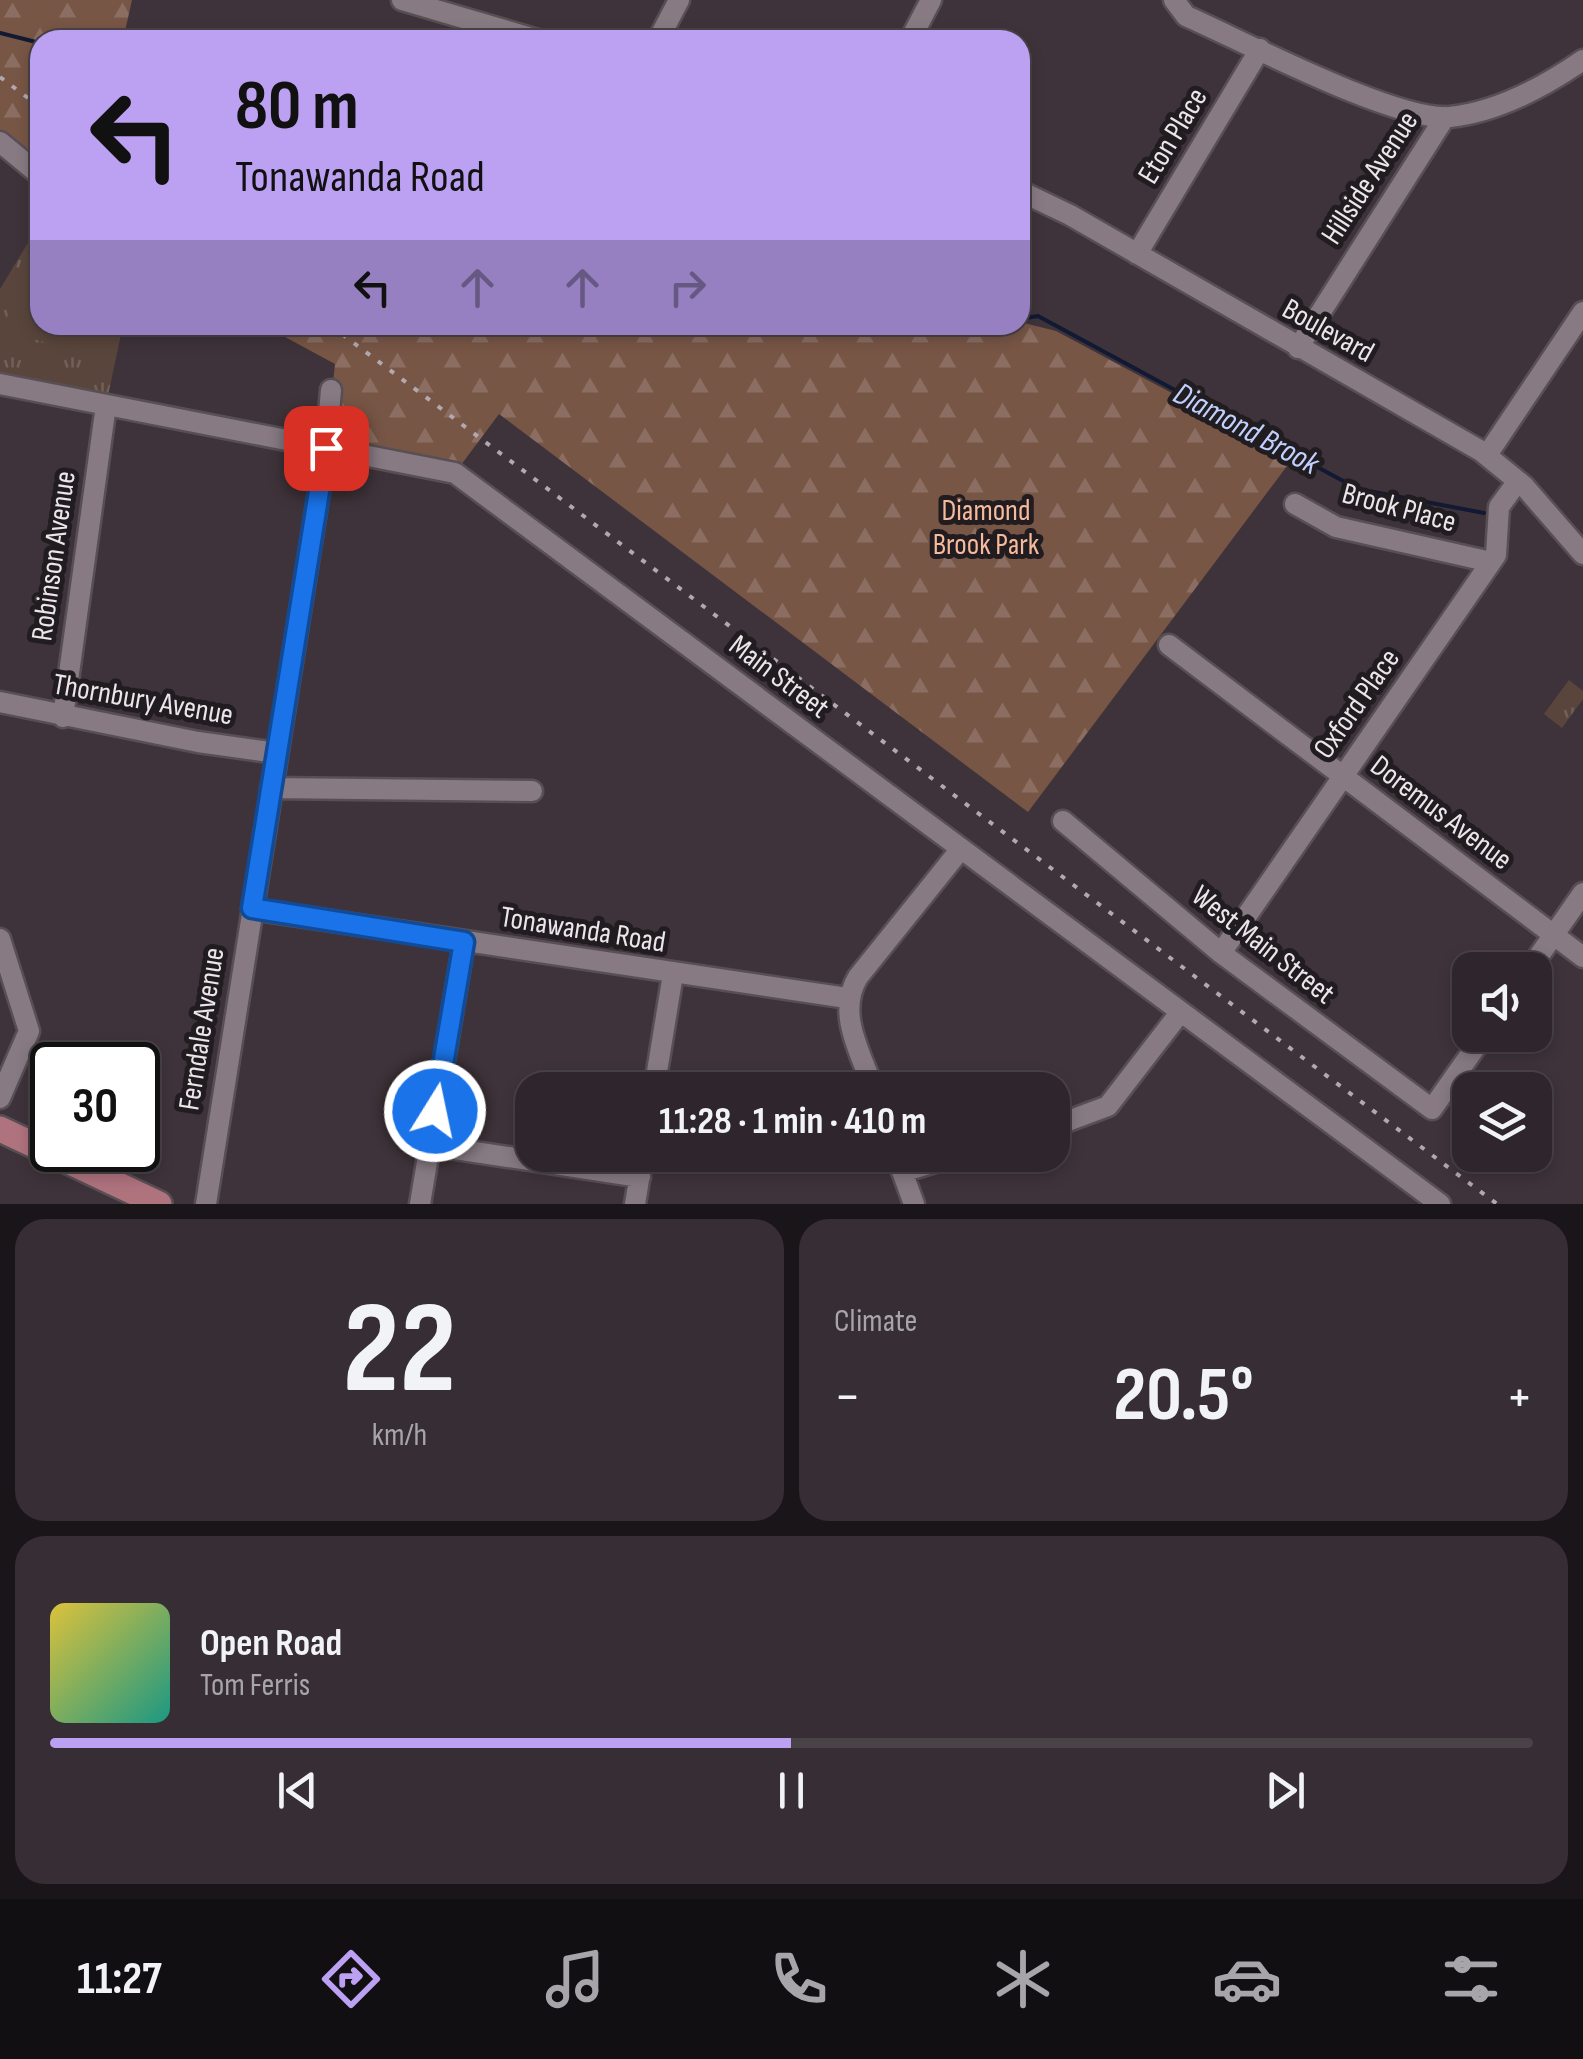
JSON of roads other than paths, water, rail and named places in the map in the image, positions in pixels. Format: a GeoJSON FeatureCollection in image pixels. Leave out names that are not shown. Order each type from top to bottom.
{"type":"FeatureCollection","features":[{"type":"Feature","properties":{"kind":"main road"},"geometry":{"type":"LineString","coordinates":[[0,1128],[159,1204]]}},
{"type":"Feature","properties":{"kind":"street"},"geometry":{"type":"LineString","coordinates":[[402,0],[429,4],[508,30]]}},
{"type":"Feature","properties":{"kind":"street"},"geometry":{"type":"LineString","coordinates":[[663,30],[678,0]]}},
{"type":"Feature","properties":{"kind":"street"},"geometry":{"type":"LineString","coordinates":[[915,30],[931,0]]}},
{"type":"Feature","properties":{"kind":"street"},"geometry":{"type":"LineString","coordinates":[[1180,8],[1406,113],[1444,117]]}},
{"type":"Feature","properties":{"kind":"street","name":"Eton Place"},"geometry":{"type":"LineString","coordinates":[[1138,254],[1260,48]]}},
{"type":"Feature","properties":{"kind":"street","name":"Hillside Avenue"},"geometry":{"type":"LineString","coordinates":[[1298,348],[1444,117],[1503,103],[1583,60]]}},
{"type":"Feature","properties":{"kind":"street"},"geometry":{"type":"LineString","coordinates":[[0,142],[30,167]]}},
{"type":"Feature","properties":{"kind":"street","name":"Boulevard"},"geometry":{"type":"LineString","coordinates":[[1030,196],[1138,254],[1487,456],[1518,481],[1583,554]]}},
{"type":"Feature","properties":{"kind":"street"},"geometry":{"type":"LineString","coordinates":[[1487,456],[1583,312]]}},
{"type":"Feature","properties":{"kind":"street","name":"Main Street"},"geometry":{"type":"LineString","coordinates":[[0,384],[455,472],[1417,1197],[1440,1204]]}},
{"type":"Feature","properties":{"kind":"street","name":"Ferndale Avenue"},"geometry":{"type":"LineString","coordinates":[[206,1204],[326,448],[331,390]]}},
{"type":"Feature","properties":{"kind":"street","name":"Robinson Avenue"},"geometry":{"type":"LineString","coordinates":[[62,717],[106,405]]}},
{"type":"Feature","properties":{"kind":"street","name":"Oxford Place"},"geometry":{"type":"LineString","coordinates":[[1221,953],[1491,562],[1498,540],[1499,508],[1518,481]]}},
{"type":"Feature","properties":{"kind":"street","name":"Brook Place"},"geometry":{"type":"LineString","coordinates":[[1295,504],[1336,527],[1491,562]]}},
{"type":"Feature","properties":{"kind":"street","name":"Doremus Avenue"},"geometry":{"type":"LineString","coordinates":[[1168,644],[1583,957]]}},
{"type":"Feature","properties":{"kind":"street","name":"Thornbury Avenue"},"geometry":{"type":"LineString","coordinates":[[0,702],[62,717],[277,753]]}},
{"type":"Feature","properties":{"kind":"street"},"geometry":{"type":"LineString","coordinates":[[271,788],[532,791]]}},
{"type":"Feature","properties":{"kind":"street","name":"West Main Street"},"geometry":{"type":"LineString","coordinates":[[1063,821],[1221,953],[1432,1109],[1472,1052]]}},
{"type":"Feature","properties":{"kind":"street"},"geometry":{"type":"LineString","coordinates":[[868,1072],[848,1017],[847,998],[858,977],[960,850]]}},
{"type":"Feature","properties":{"kind":"street"},"geometry":{"type":"LineString","coordinates":[[1542,952],[1583,893]]}},
{"type":"Feature","properties":{"kind":"street","name":"Tonawanda Road"},"geometry":{"type":"LineString","coordinates":[[252,908],[847,998]]}},
{"type":"Feature","properties":{"kind":"street"},"geometry":{"type":"LineString","coordinates":[[0,939],[29,1031],[0,1098]]}},
{"type":"Feature","properties":{"kind":"street"},"geometry":{"type":"LineString","coordinates":[[420,1204],[464,942]]}},
{"type":"Feature","properties":{"kind":"street"},"geometry":{"type":"LineString","coordinates":[[657,1072],[672,974]]}},
{"type":"Feature","properties":{"kind":"street"},"geometry":{"type":"LineString","coordinates":[[1070,1120],[1108,1106],[1178,1014]]}},
{"type":"Feature","properties":{"kind":"street"},"geometry":{"type":"LineString","coordinates":[[429,1145],[640,1176]]}},
{"type":"Feature","properties":{"kind":"street"},"geometry":{"type":"LineString","coordinates":[[635,1204],[641,1172]]}},
{"type":"Feature","properties":{"kind":"street"},"geometry":{"type":"LineString","coordinates":[[903,1172],[914,1204]]}},
{"type":"Feature","properties":{"kind":"waterway","name":"Diamond Brook"},"geometry":{"type":"LineString","coordinates":[[0,33],[30,40]]}},
{"type":"Feature","properties":{"kind":"waterway","name":"Diamond Brook"},"geometry":{"type":"LineString","coordinates":[[1030,317],[1038,316],[1358,489],[1484,513]]}},
{"type":"Feature","properties":{"kind":"railway"},"geometry":{"type":"LineString","coordinates":[[0,77],[30,100]]}},
{"type":"Feature","properties":{"kind":"railway"},"geometry":{"type":"LineString","coordinates":[[343,335],[1497,1204]]}},
{"type":"Feature","properties":{"kind":"park label","name":"Diamond Brook Park"},"geometry":{"type":"Point","coordinates":[986,528]}}]}
